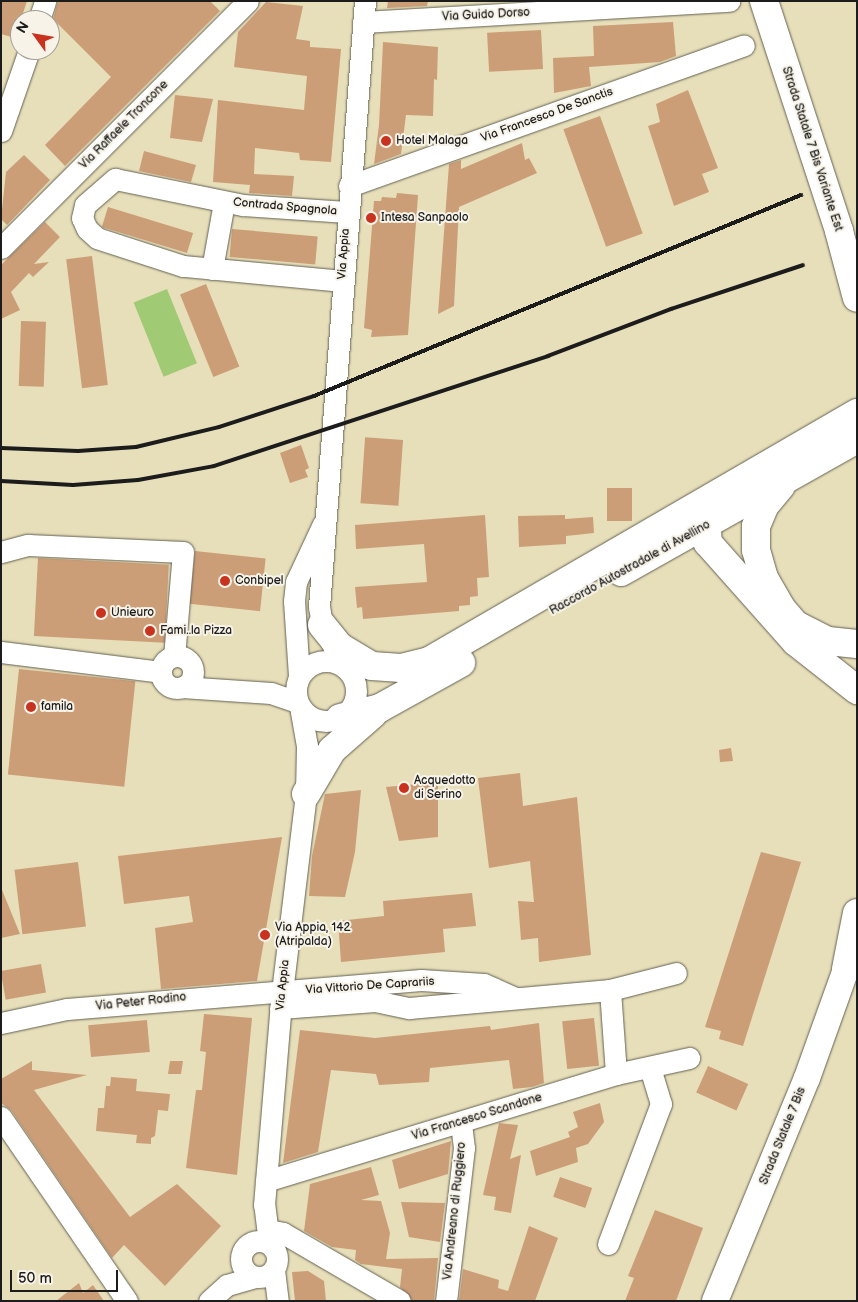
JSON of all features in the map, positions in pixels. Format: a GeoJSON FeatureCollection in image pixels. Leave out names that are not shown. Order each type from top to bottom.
{"type":"FeatureCollection","features":[{"type":"Feature","properties":{"kind":"highway","name":"Strada Statale 7 Bis Variante Est"},"geometry":{"type":"LineString","coordinates":[[764,1],[840,232],[857,298]]}},
{"type":"Feature","properties":{"kind":"highway","name":"Strada Statale 7 Bis Variante Est"},"geometry":{"type":"LineString","coordinates":[[783,1],[857,232]]}},
{"type":"Feature","properties":{"kind":"highway","name":"Raccordo Autostradale di Avellino"},"geometry":{"type":"LineString","coordinates":[[391,702],[788,478],[851,425]]}},
{"type":"Feature","properties":{"kind":"highway","name":"Raccordo Autostradale di Avellino"},"geometry":{"type":"LineString","coordinates":[[429,661],[851,425]]}},
{"type":"Feature","properties":{"kind":"highway"},"geometry":{"type":"LineString","coordinates":[[851,425],[709,506],[705,526],[708,543],[796,642],[857,690]]}},
{"type":"Feature","properties":{"kind":"highway"},"geometry":{"type":"LineString","coordinates":[[788,478],[765,505],[756,526],[756,550],[764,578],[781,608],[796,625],[828,640],[857,644]]}},
{"type":"Feature","properties":{"kind":"highway"},"geometry":{"type":"LineString","coordinates":[[648,557],[698,558],[730,569]]}},
{"type":"Feature","properties":{"kind":"highway"},"geometry":{"type":"LineString","coordinates":[[322,625],[340,647],[372,666],[401,668],[429,661]]}},
{"type":"Feature","properties":{"kind":"highway"},"geometry":{"type":"LineString","coordinates":[[346,668],[396,678],[413,673],[429,661]]}},
{"type":"Feature","properties":{"kind":"highway"},"geometry":{"type":"LineString","coordinates":[[338,719],[391,702]]}},
{"type":"Feature","properties":{"kind":"highway"},"geometry":{"type":"LineString","coordinates":[[306,794],[332,750],[391,702]]}},
{"type":"Feature","properties":{"kind":"highway"},"geometry":{"type":"LineString","coordinates":[[846,969],[857,913]]}},
{"type":"Feature","properties":{"kind":"highway"},"geometry":{"type":"LineString","coordinates":[[846,969],[857,933]]}},
{"type":"Feature","properties":{"kind":"main road","name":"Strada Statale 7 Bis"},"geometry":{"type":"LineString","coordinates":[[715,1301],[807,1078],[846,969]]}},
{"type":"Feature","properties":{"kind":"street","name":"Via Appia"},"geometry":{"type":"LineString","coordinates":[[307,766],[315,748],[338,719],[348,712],[357,695],[354,678],[346,668],[322,625],[319,607],[329,507],[342,281],[365,1]]}},
{"type":"Feature","properties":{"kind":"street","name":"Via Guido Dorso"},"geometry":{"type":"LineString","coordinates":[[363,22],[729,1]]}},
{"type":"Feature","properties":{"kind":"street","name":"Via Raffaele Troncone"},"geometry":{"type":"LineString","coordinates":[[1,248],[244,2]]}},
{"type":"Feature","properties":{"kind":"street","name":"Via Francesco De Sanctis"},"geometry":{"type":"LineString","coordinates":[[349,186],[744,45]]}},
{"type":"Feature","properties":{"kind":"street"},"geometry":{"type":"LineString","coordinates":[[1,131],[25,60]]}},
{"type":"Feature","properties":{"kind":"street","name":"Contrada Spagnola"},"geometry":{"type":"LineString","coordinates":[[342,281],[183,266],[97,238],[87,229],[82,218],[85,205],[115,179],[224,202],[347,212]]}},
{"type":"Feature","properties":{"kind":"street","name":"Contrada Spagnola"},"geometry":{"type":"LineString","coordinates":[[212,269],[224,202]]}},
{"type":"Feature","properties":{"kind":"street","name":"Via Appia"},"geometry":{"type":"LineString","coordinates":[[264,1275],[276,1252],[257,1244],[264,1205],[281,1000],[306,794],[307,766],[299,704],[294,601],[296,582],[329,507]]}},
{"type":"Feature","properties":{"kind":"street"},"geometry":{"type":"LineString","coordinates":[[1,552],[28,545],[183,552],[168,664]]}},
{"type":"Feature","properties":{"kind":"street"},"geometry":{"type":"LineString","coordinates":[[1,652],[168,664],[188,661],[187,679]]}},
{"type":"Feature","properties":{"kind":"street"},"geometry":{"type":"LineString","coordinates":[[187,679],[252,682],[299,677],[315,663],[335,662],[346,668]]}},
{"type":"Feature","properties":{"kind":"street"},"geometry":{"type":"LineString","coordinates":[[187,679],[271,693],[299,704],[313,719],[338,719]]}},
{"type":"Feature","properties":{"kind":"street","name":"Via Vittorio De Caprariis"},"geometry":{"type":"LineString","coordinates":[[281,1000],[381,993],[421,980],[484,984],[516,998],[610,990],[676,973]]}},
{"type":"Feature","properties":{"kind":"street"},"geometry":{"type":"LineString","coordinates":[[610,990],[616,1074]]}},
{"type":"Feature","properties":{"kind":"street","name":"Via Peter Rodino"},"geometry":{"type":"LineString","coordinates":[[1,1023],[76,1008],[281,1000]]}},
{"type":"Feature","properties":{"kind":"street","name":"Via Francesco Scandone"},"geometry":{"type":"LineString","coordinates":[[266,1181],[616,1074],[689,1058]]}},
{"type":"Feature","properties":{"kind":"street"},"geometry":{"type":"LineString","coordinates":[[608,1244],[661,1104],[650,1068]]}},
{"type":"Feature","properties":{"kind":"street"},"geometry":{"type":"LineString","coordinates":[[1,1117],[127,1301]]}},
{"type":"Feature","properties":{"kind":"street","name":"Via Andreano di Ruggiero"},"geometry":{"type":"LineString","coordinates":[[446,1301],[464,1148],[461,1122]]}},
{"type":"Feature","properties":{"kind":"street"},"geometry":{"type":"LineString","coordinates":[[209,1301],[227,1284],[257,1244],[282,1233],[400,1301]]}},
{"type":"Feature","properties":{"kind":"street"},"geometry":{"type":"LineString","coordinates":[[257,1244],[245,1271],[264,1275],[277,1297]]}},
{"type":"Feature","properties":{"kind":"street"},"geometry":{"type":"LineString","coordinates":[[227,1284],[264,1275]]}},
{"type":"Feature","properties":{"kind":"green space"},"geometry":{"type":"Polygon","coordinates":[[[167,289],[197,363],[164,377],[134,302],[167,289]]]}},
{"type":"Feature","properties":{"kind":"building"},"geometry":{"type":"Polygon","coordinates":[[[1,1],[27,1],[24,10],[10,10],[10,37],[1,34],[1,1]]]}},
{"type":"Feature","properties":{"kind":"building"},"geometry":{"type":"Polygon","coordinates":[[[58,1],[210,1],[220,11],[65,166],[45,145],[111,77],[60,26],[60,10],[56,10],[58,1]]]}},
{"type":"Feature","properties":{"kind":"building"},"geometry":{"type":"Polygon","coordinates":[[[388,1],[428,1],[427,6],[387,8],[388,1]]]}},
{"type":"Feature","properties":{"kind":"building"},"geometry":{"type":"Polygon","coordinates":[[[266,2],[303,6],[296,39],[310,41],[310,47],[341,49],[331,162],[300,160],[299,153],[255,148],[254,174],[294,176],[292,196],[249,193],[250,185],[213,182],[218,100],[304,110],[307,76],[234,67],[238,32],[266,2]]]}},
{"type":"Feature","properties":{"kind":"building"},"geometry":{"type":"Polygon","coordinates":[[[673,22],[676,56],[660,62],[589,67],[591,86],[554,93],[553,58],[594,56],[593,26],[673,22]]]}},
{"type":"Feature","properties":{"kind":"building"},"geometry":{"type":"Polygon","coordinates":[[[541,30],[543,69],[489,72],[487,33],[541,30]]]}},
{"type":"Feature","properties":{"kind":"building"},"geometry":{"type":"Polygon","coordinates":[[[383,42],[438,47],[437,80],[434,79],[433,116],[406,115],[401,154],[374,164],[379,125],[383,42]]]}},
{"type":"Feature","properties":{"kind":"building"},"geometry":{"type":"Polygon","coordinates":[[[688,90],[718,168],[702,174],[709,192],[674,206],[648,126],[660,122],[656,104],[688,90]]]}},
{"type":"Feature","properties":{"kind":"building"},"geometry":{"type":"Polygon","coordinates":[[[175,95],[213,99],[202,142],[170,138],[175,95]]]}},
{"type":"Feature","properties":{"kind":"building"},"geometry":{"type":"Polygon","coordinates":[[[600,116],[643,233],[606,247],[563,129],[600,116]]]}},
{"type":"Feature","properties":{"kind":"building"},"geometry":{"type":"Polygon","coordinates":[[[522,143],[525,160],[529,158],[537,173],[459,207],[454,306],[438,314],[449,164],[461,160],[461,169],[522,143]]]}},
{"type":"Feature","properties":{"kind":"building"},"geometry":{"type":"Polygon","coordinates":[[[144,151],[196,165],[191,182],[139,171],[144,151]]]}},
{"type":"Feature","properties":{"kind":"building"},"geometry":{"type":"Polygon","coordinates":[[[24,155],[50,180],[7,225],[1,219],[6,172],[24,155]]]}},
{"type":"Feature","properties":{"kind":"building"},"geometry":{"type":"Polygon","coordinates":[[[397,193],[418,195],[408,335],[371,337],[372,330],[364,328],[374,201],[381,201],[382,197],[396,198],[397,193]]]}},
{"type":"Feature","properties":{"kind":"building"},"geometry":{"type":"Polygon","coordinates":[[[108,207],[193,233],[187,253],[102,227],[108,207]]]}},
{"type":"Feature","properties":{"kind":"building"},"geometry":{"type":"Polygon","coordinates":[[[45,222],[60,237],[34,264],[49,262],[33,277],[29,273],[11,292],[20,310],[1,319],[1,265],[45,222]]]}},
{"type":"Feature","properties":{"kind":"building"},"geometry":{"type":"Polygon","coordinates":[[[232,229],[318,236],[315,264],[230,257],[232,229]]]}},
{"type":"Feature","properties":{"kind":"building"},"geometry":{"type":"Polygon","coordinates":[[[92,256],[108,385],[82,388],[66,259],[92,256]]]}},
{"type":"Feature","properties":{"kind":"building"},"geometry":{"type":"Polygon","coordinates":[[[206,284],[239,367],[213,377],[180,294],[206,284]]]}},
{"type":"Feature","properties":{"kind":"building"},"geometry":{"type":"Polygon","coordinates":[[[21,321],[46,322],[44,387],[19,386],[21,321]]]}},
{"type":"Feature","properties":{"kind":"building"},"geometry":{"type":"Polygon","coordinates":[[[365,437],[403,440],[398,506],[360,503],[365,437]]]}},
{"type":"Feature","properties":{"kind":"building"},"geometry":{"type":"Polygon","coordinates":[[[301,445],[309,468],[305,470],[308,477],[290,483],[280,453],[301,445]]]}},
{"type":"Feature","properties":{"kind":"building"},"geometry":{"type":"Polygon","coordinates":[[[607,488],[632,488],[632,521],[607,521],[607,488]]]}},
{"type":"Feature","properties":{"kind":"building"},"geometry":{"type":"Polygon","coordinates":[[[485,515],[489,577],[477,578],[478,596],[470,597],[470,605],[459,606],[459,611],[363,619],[362,607],[357,608],[355,587],[427,582],[424,544],[356,549],[355,525],[485,515]]]}},
{"type":"Feature","properties":{"kind":"building"},"geometry":{"type":"Polygon","coordinates":[[[565,515],[565,519],[593,517],[594,533],[566,536],[566,544],[519,547],[518,516],[565,515]]]}},
{"type":"Feature","properties":{"kind":"building","name":"Conbipel"},"geometry":{"type":"Polygon","coordinates":[[[195,551],[266,558],[260,611],[189,604],[195,551]]]}},
{"type":"Feature","properties":{"kind":"building","name":"Unieuro"},"geometry":{"type":"Polygon","coordinates":[[[38,558],[169,565],[165,643],[34,636],[38,558]]]}},
{"type":"Feature","properties":{"kind":"building"},"geometry":{"type":"Polygon","coordinates":[[[19,669],[135,681],[124,787],[8,774],[19,669]]]}},
{"type":"Feature","properties":{"kind":"building"},"geometry":{"type":"Polygon","coordinates":[[[731,748],[733,761],[720,762],[719,750],[731,748]]]}},
{"type":"Feature","properties":{"kind":"building"},"geometry":{"type":"Polygon","coordinates":[[[520,773],[523,806],[577,797],[591,955],[539,962],[538,938],[521,940],[518,901],[534,902],[530,861],[489,868],[478,778],[520,773]]]}},
{"type":"Feature","properties":{"kind":"building"},"geometry":{"type":"Polygon","coordinates":[[[438,782],[438,837],[399,841],[386,787],[438,782]]]}},
{"type":"Feature","properties":{"kind":"building"},"geometry":{"type":"Polygon","coordinates":[[[361,790],[355,852],[345,897],[309,896],[312,856],[325,794],[361,790]]]}},
{"type":"Feature","properties":{"kind":"building"},"geometry":{"type":"Polygon","coordinates":[[[282,837],[257,981],[161,989],[155,928],[193,922],[189,896],[124,904],[118,856],[282,837]]]}},
{"type":"Feature","properties":{"kind":"building"},"geometry":{"type":"Polygon","coordinates":[[[761,852],[801,862],[743,1046],[719,1039],[721,1031],[705,1027],[761,852]]]}},
{"type":"Feature","properties":{"kind":"building"},"geometry":{"type":"Polygon","coordinates":[[[78,862],[86,927],[22,934],[14,870],[78,862]]]}},
{"type":"Feature","properties":{"kind":"building"},"geometry":{"type":"Polygon","coordinates":[[[1,890],[20,934],[1,938],[1,890]]]}},
{"type":"Feature","properties":{"kind":"building"},"geometry":{"type":"Polygon","coordinates":[[[472,893],[476,926],[443,929],[445,952],[341,962],[338,921],[384,916],[383,901],[472,893]]]}},
{"type":"Feature","properties":{"kind":"building"},"geometry":{"type":"Polygon","coordinates":[[[41,964],[46,993],[6,1000],[1,971],[41,964]]]}},
{"type":"Feature","properties":{"kind":"building"},"geometry":{"type":"Polygon","coordinates":[[[204,1014],[252,1018],[237,1175],[186,1168],[196,1090],[202,1090],[206,1052],[200,1051],[204,1014]]]}},
{"type":"Feature","properties":{"kind":"building"},"geometry":{"type":"Polygon","coordinates":[[[594,1018],[599,1066],[567,1069],[562,1021],[594,1018]]]}},
{"type":"Feature","properties":{"kind":"building"},"geometry":{"type":"Polygon","coordinates":[[[147,1020],[150,1052],[91,1057],[88,1025],[147,1020]]]}},
{"type":"Feature","properties":{"kind":"building"},"geometry":{"type":"Polygon","coordinates":[[[539,1023],[544,1083],[532,1087],[513,1089],[509,1060],[430,1068],[429,1082],[379,1085],[376,1074],[331,1070],[318,1152],[283,1163],[300,1030],[375,1038],[490,1026],[491,1030],[539,1023]]]}},
{"type":"Feature","properties":{"kind":"building"},"geometry":{"type":"Polygon","coordinates":[[[32,1061],[32,1070],[87,1075],[34,1090],[130,1217],[177,1184],[221,1226],[165,1286],[124,1245],[112,1258],[11,1110],[1,1103],[1,1079],[32,1061]]]}},
{"type":"Feature","properties":{"kind":"building"},"geometry":{"type":"Polygon","coordinates":[[[170,1061],[183,1061],[181,1074],[168,1074],[170,1061]]]}},
{"type":"Feature","properties":{"kind":"building"},"geometry":{"type":"Polygon","coordinates":[[[708,1066],[748,1084],[736,1110],[696,1092],[708,1066]]]}},
{"type":"Feature","properties":{"kind":"building"},"geometry":{"type":"Polygon","coordinates":[[[111,1077],[137,1079],[136,1091],[170,1094],[168,1111],[158,1110],[155,1136],[151,1138],[151,1144],[136,1143],[137,1135],[96,1131],[98,1108],[104,1108],[106,1086],[110,1086],[111,1077]]]}},
{"type":"Feature","properties":{"kind":"building"},"geometry":{"type":"Polygon","coordinates":[[[600,1103],[604,1122],[588,1144],[576,1148],[578,1162],[536,1176],[530,1151],[570,1137],[568,1132],[578,1127],[573,1112],[600,1103]]]}},
{"type":"Feature","properties":{"kind":"building"},"geometry":{"type":"Polygon","coordinates":[[[499,1123],[518,1125],[510,1159],[521,1155],[511,1213],[494,1210],[496,1197],[483,1195],[499,1123]]]}},
{"type":"Feature","properties":{"kind":"building"},"geometry":{"type":"Polygon","coordinates":[[[451,1141],[448,1174],[399,1189],[392,1160],[451,1141]]]}},
{"type":"Feature","properties":{"kind":"building"},"geometry":{"type":"Polygon","coordinates":[[[371,1167],[379,1195],[361,1200],[381,1201],[390,1233],[386,1259],[438,1258],[434,1301],[412,1300],[400,1287],[402,1269],[361,1264],[355,1260],[356,1250],[332,1247],[304,1231],[310,1184],[371,1167]]]}},
{"type":"Feature","properties":{"kind":"building"},"geometry":{"type":"Polygon","coordinates":[[[560,1177],[592,1188],[585,1208],[553,1197],[560,1177]]]}},
{"type":"Feature","properties":{"kind":"building"},"geometry":{"type":"Polygon","coordinates":[[[401,1202],[445,1203],[440,1242],[409,1237],[401,1202]]]}},
{"type":"Feature","properties":{"kind":"building"},"geometry":{"type":"Polygon","coordinates":[[[655,1210],[703,1228],[676,1301],[625,1301],[634,1278],[628,1276],[655,1210]]]}},
{"type":"Feature","properties":{"kind":"building"},"geometry":{"type":"Polygon","coordinates":[[[529,1226],[558,1238],[535,1301],[459,1301],[463,1269],[499,1280],[498,1288],[508,1291],[529,1226]]]}},
{"type":"Feature","properties":{"kind":"building"},"geometry":{"type":"Polygon","coordinates":[[[308,1271],[324,1281],[326,1301],[295,1301],[292,1272],[308,1271]]]}},
{"type":"Feature","properties":{"kind":"building"},"geometry":{"type":"Polygon","coordinates":[[[79,1283],[83,1293],[93,1285],[104,1301],[56,1301],[79,1283]]]}},
{"type":"Feature","properties":{"kind":"railway"},"geometry":{"type":"LineString","coordinates":[[1,448],[78,451],[136,447],[219,427],[314,396],[801,195]]}},
{"type":"Feature","properties":{"kind":"railway"},"geometry":{"type":"LineString","coordinates":[[1,481],[73,485],[138,480],[214,466],[548,356],[671,309],[803,265]]}},
{"type":"Feature","properties":{"kind":"place","name":"Hotel Malaga"},"geometry":{"type":"Point","coordinates":[386,141]}},
{"type":"Feature","properties":{"kind":"place","name":"Intesa Sanpaolo"},"geometry":{"type":"Point","coordinates":[371,218]}},
{"type":"Feature","properties":{"kind":"place","name":"Conbipel"},"geometry":{"type":"Point","coordinates":[225,581]}},
{"type":"Feature","properties":{"kind":"place","name":"Unieuro"},"geometry":{"type":"Point","coordinates":[101,613]}},
{"type":"Feature","properties":{"kind":"place","name":"Fami..la Pizza"},"geometry":{"type":"Point","coordinates":[150,631]}},
{"type":"Feature","properties":{"kind":"place","name":"famila"},"geometry":{"type":"Point","coordinates":[31,707]}},
{"type":"Feature","properties":{"kind":"place","name":"Acquedotto di Serino"},"geometry":{"type":"Point","coordinates":[404,788]}},
{"type":"Feature","properties":{"kind":"place","name":"Via Appia, 142 (Atripalda)"},"geometry":{"type":"Point","coordinates":[265,935]}}]}
